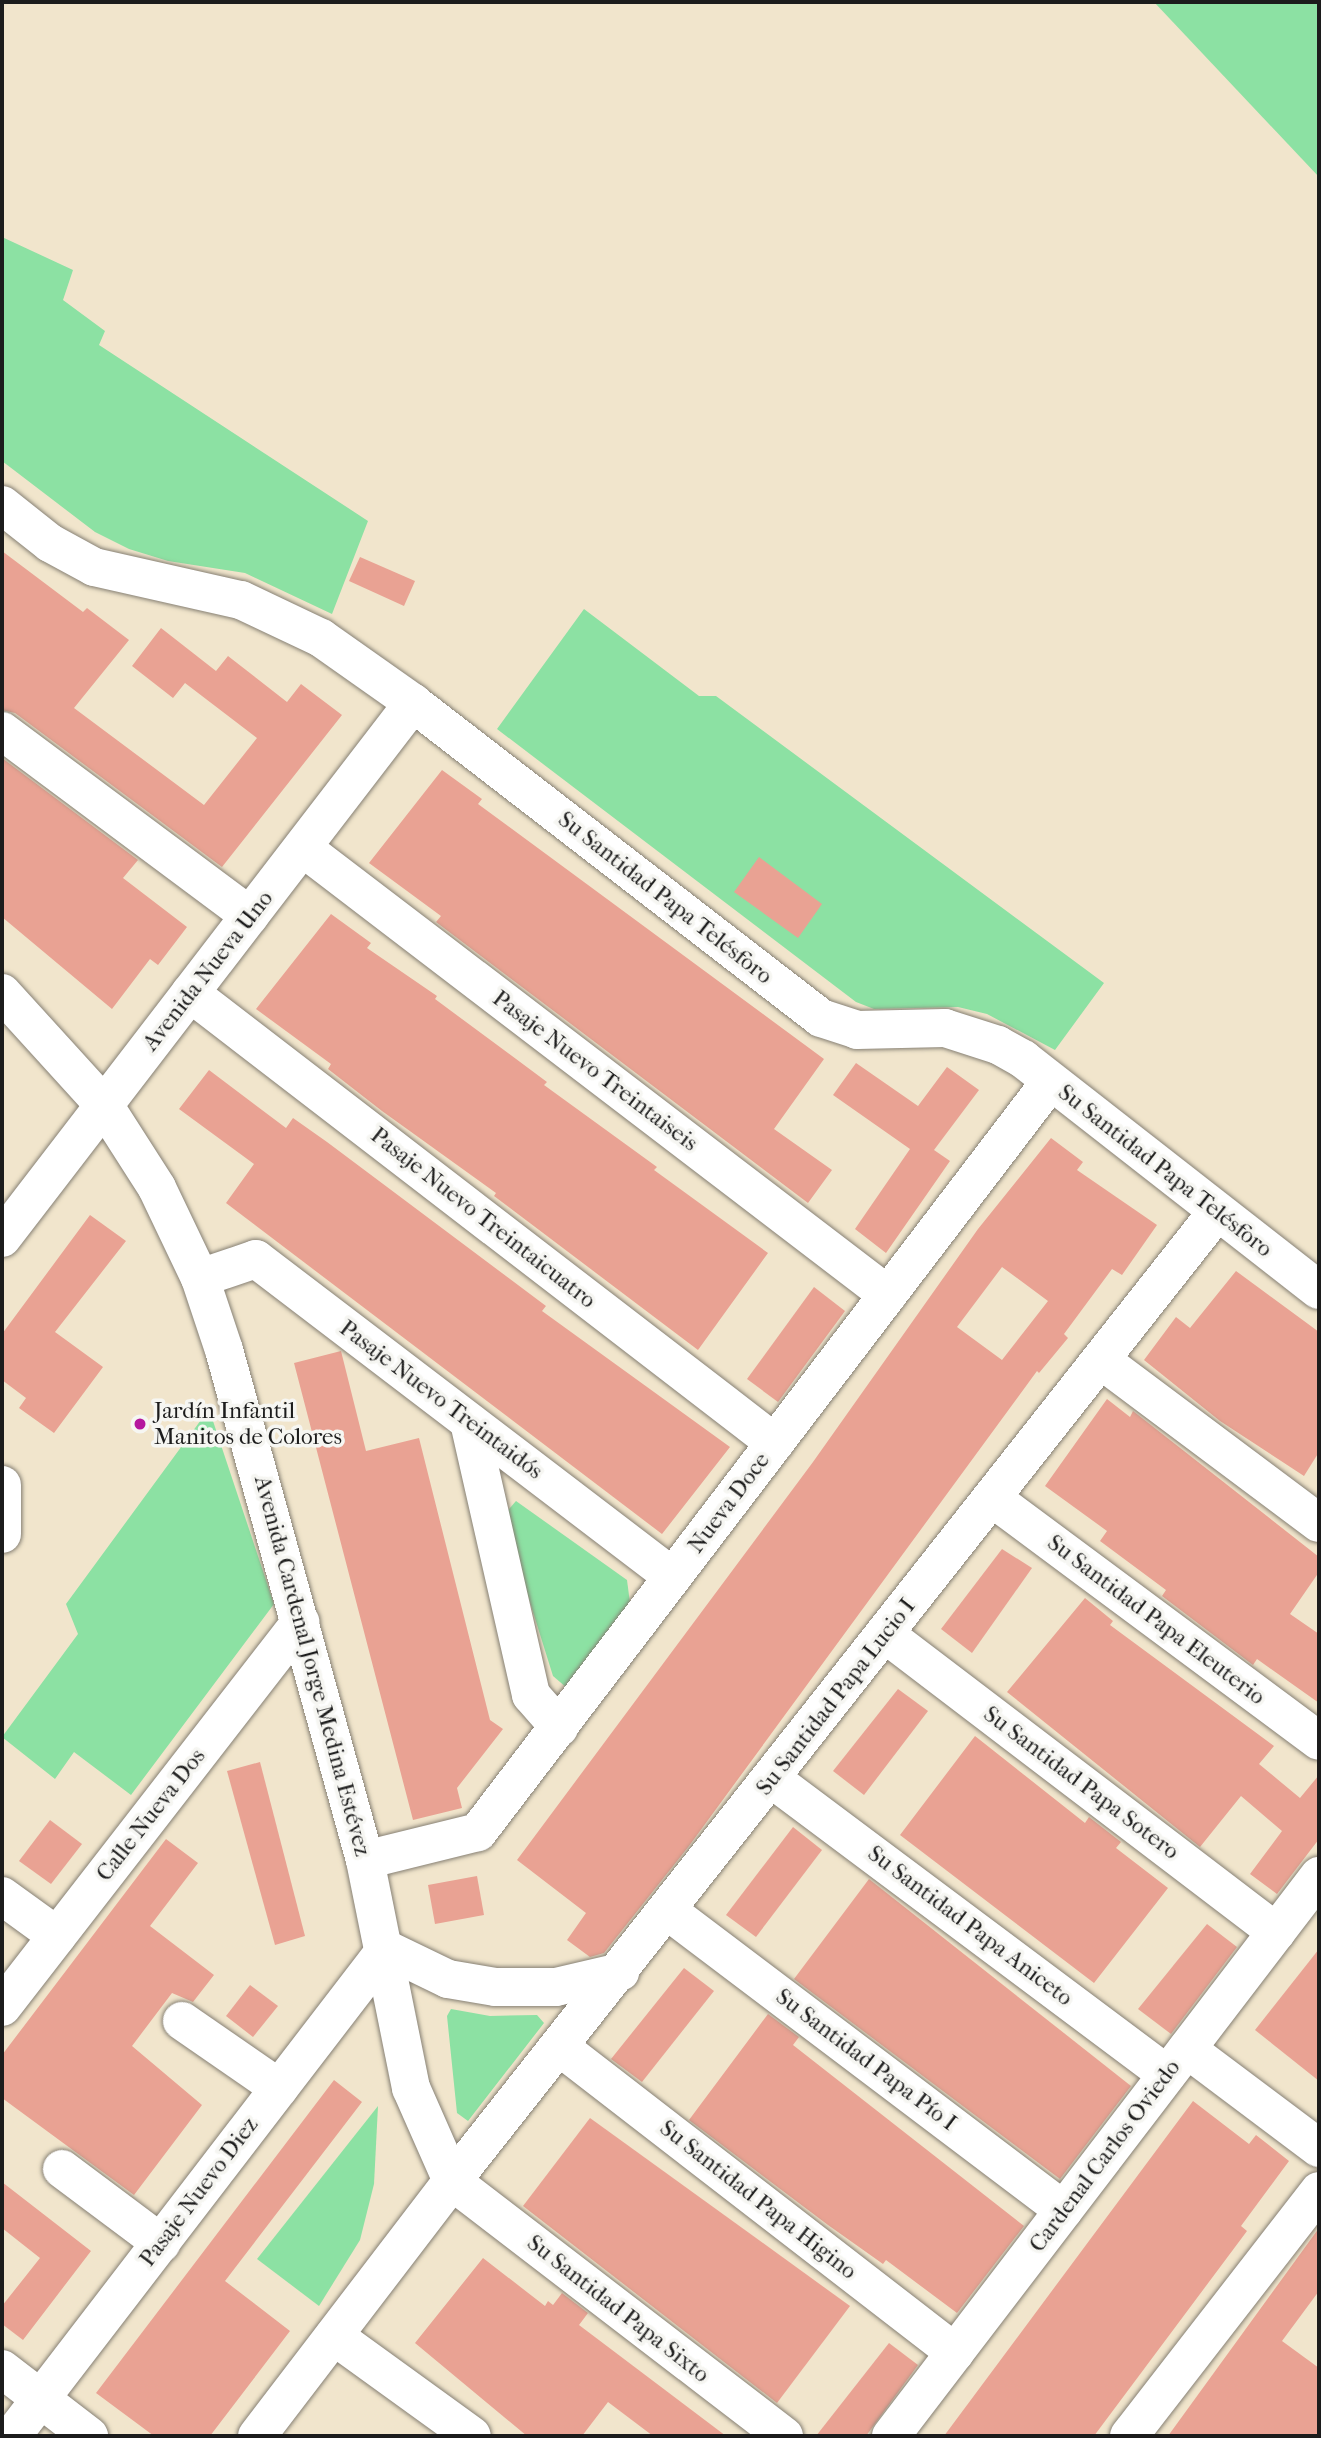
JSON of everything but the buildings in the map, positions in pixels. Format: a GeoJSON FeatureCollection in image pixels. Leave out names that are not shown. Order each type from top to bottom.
{"type":"FeatureCollection","features":[{"type":"Feature","properties":{"kind":"street","name":"Su Santidad Papa Telésforo"},"geometry":{"type":"LineString","coordinates":[[2,505],[50,543],[94,567],[207,590],[282,617],[321,638],[413,703],[821,1018],[857,1030],[918,1026],[972,1035],[1023,1059],[1319,1290]]}},
{"type":"Feature","properties":{"kind":"street","name":"Avenida Nueva Uno"},"geometry":{"type":"LineString","coordinates":[[2,1238],[413,703]]}},
{"type":"Feature","properties":{"kind":"street"},"geometry":{"type":"LineString","coordinates":[[2,731],[250,916]]}},
{"type":"Feature","properties":{"kind":"street","name":"Pasaje Nuevo Treintaiseis"},"geometry":{"type":"LineString","coordinates":[[303,848],[888,1295]]}},
{"type":"Feature","properties":{"kind":"street","name":"Avenida Cardenal Jorge Medina Estévez"},"geometry":{"type":"LineString","coordinates":[[2,993],[104,1105],[157,1188],[200,1278],[301,1622],[365,1860],[386,1949],[411,2088],[452,2181]]}},
{"type":"Feature","properties":{"kind":"street","name":"Pasaje Nuevo Treintaicuatro"},"geometry":{"type":"LineString","coordinates":[[190,993],[775,1443]]}},
{"type":"Feature","properties":{"kind":"street","name":"Nueva Doce"},"geometry":{"type":"LineString","coordinates":[[365,1860],[478,1832],[1050,1082]]}},
{"type":"Feature","properties":{"kind":"street","name":"Su Santidad Papa Lucio I"},"geometry":{"type":"LineString","coordinates":[[452,2181],[561,2048],[1217,1212]]}},
{"type":"Feature","properties":{"kind":"street","name":"Pasaje Nuevo Treintaidós"},"geometry":{"type":"LineString","coordinates":[[200,1278],[256,1259],[673,1577]]}},
{"type":"Feature","properties":{"kind":"street"},"geometry":{"type":"LineString","coordinates":[[1101,1360],[1319,1523]]}},
{"type":"Feature","properties":{"kind":"street"},"geometry":{"type":"LineString","coordinates":[[469,1422],[531,1695],[559,1727]]}},
{"type":"Feature","properties":{"kind":"street"},"geometry":{"type":"LineString","coordinates":[[2,1485],[2,1534]]}},
{"type":"Feature","properties":{"kind":"street","name":"Su Santidad Papa Eleuterio"},"geometry":{"type":"LineString","coordinates":[[992,1498],[1319,1741]]}},
{"type":"Feature","properties":{"kind":"street","name":"Calle Nueva Dos"},"geometry":{"type":"LineString","coordinates":[[2,2007],[301,1622]]}},
{"type":"Feature","properties":{"kind":"street","name":"Su Santidad Papa Sotero"},"geometry":{"type":"LineString","coordinates":[[885,1634],[1276,1932]]}},
{"type":"Feature","properties":{"kind":"street","name":"Su Santidad Papa Aniceto"},"geometry":{"type":"LineString","coordinates":[[772,1779],[1177,2061],[1319,2148]]}},
{"type":"Feature","properties":{"kind":"street","name":"Cardenal Carlos Oviedo"},"geometry":{"type":"LineString","coordinates":[[891,2436],[1319,1876]]}},
{"type":"Feature","properties":{"kind":"street"},"geometry":{"type":"LineString","coordinates":[[2,1896],[57,1936]]}},
{"type":"Feature","properties":{"kind":"street","name":"Su Santidad Papa Pío I"},"geometry":{"type":"LineString","coordinates":[[668,1910],[1064,2210]]}},
{"type":"Feature","properties":{"kind":"street"},"geometry":{"type":"LineString","coordinates":[[386,1949],[448,1979],[495,1987],[556,1987],[620,1972]]}},
{"type":"Feature","properties":{"kind":"street","name":"Pasaje Nuevo Diez"},"geometry":{"type":"LineString","coordinates":[[12,2436],[386,1949]]}},
{"type":"Feature","properties":{"kind":"street"},"geometry":{"type":"LineString","coordinates":[[183,2021],[279,2088]]}},
{"type":"Feature","properties":{"kind":"street","name":"Su Santidad Papa Higino"},"geometry":{"type":"LineString","coordinates":[[561,2048],[955,2353]]}},
{"type":"Feature","properties":{"kind":"street"},"geometry":{"type":"LineString","coordinates":[[62,2169],[161,2243]]}},
{"type":"Feature","properties":{"kind":"street"},"geometry":{"type":"LineString","coordinates":[[257,2436],[452,2181]]}},
{"type":"Feature","properties":{"kind":"street","name":"Su Santidad Papa Sixto"},"geometry":{"type":"LineString","coordinates":[[452,2181],[784,2436]]}},
{"type":"Feature","properties":{"kind":"street"},"geometry":{"type":"LineString","coordinates":[[1129,2436],[1319,2191]]}},
{"type":"Feature","properties":{"kind":"street"},"geometry":{"type":"LineString","coordinates":[[334,2336],[472,2436]]}},
{"type":"Feature","properties":{"kind":"street"},"geometry":{"type":"LineString","coordinates":[[2,2369],[89,2436]]}},
{"type":"Feature","properties":{"kind":"green space"},"geometry":{"type":"Polygon","coordinates":[[[1154,2],[1319,2],[1319,177],[1154,2]]]}},
{"type":"Feature","properties":{"kind":"green space"},"geometry":{"type":"Polygon","coordinates":[[[2,237],[73,270],[63,300],[105,331],[99,345],[368,521],[332,614],[245,573],[168,561],[129,549],[95,532],[2,461],[2,237]]]}},
{"type":"Feature","properties":{"kind":"green space"},"geometry":{"type":"Polygon","coordinates":[[[584,609],[699,696],[716,696],[1104,983],[1055,1050],[987,1014],[958,1007],[874,1009],[856,1002],[497,729],[584,609]]]}},
{"type":"Feature","properties":{"kind":"green space"},"geometry":{"type":"Polygon","coordinates":[[[209,1409],[274,1604],[131,1795],[74,1752],[55,1779],[2,1737],[78,1634],[66,1604],[209,1409]]]}},
{"type":"Feature","properties":{"kind":"green space"},"geometry":{"type":"Polygon","coordinates":[[[516,1501],[627,1580],[630,1603],[567,1688],[553,1676],[503,1516],[516,1501]]]}},
{"type":"Feature","properties":{"kind":"green space"},"geometry":{"type":"Polygon","coordinates":[[[451,2009],[490,2016],[537,2015],[544,2023],[468,2121],[457,2113],[447,2016],[451,2009]]]}},
{"type":"Feature","properties":{"kind":"green space"},"geometry":{"type":"Polygon","coordinates":[[[378,2106],[374,2184],[360,2240],[319,2306],[257,2259],[378,2106]]]}},
{"type":"Feature","properties":{"kind":"place","name":"Jardín Infantil Manitos de Colores"},"geometry":{"type":"Point","coordinates":[140,1424]}}]}
